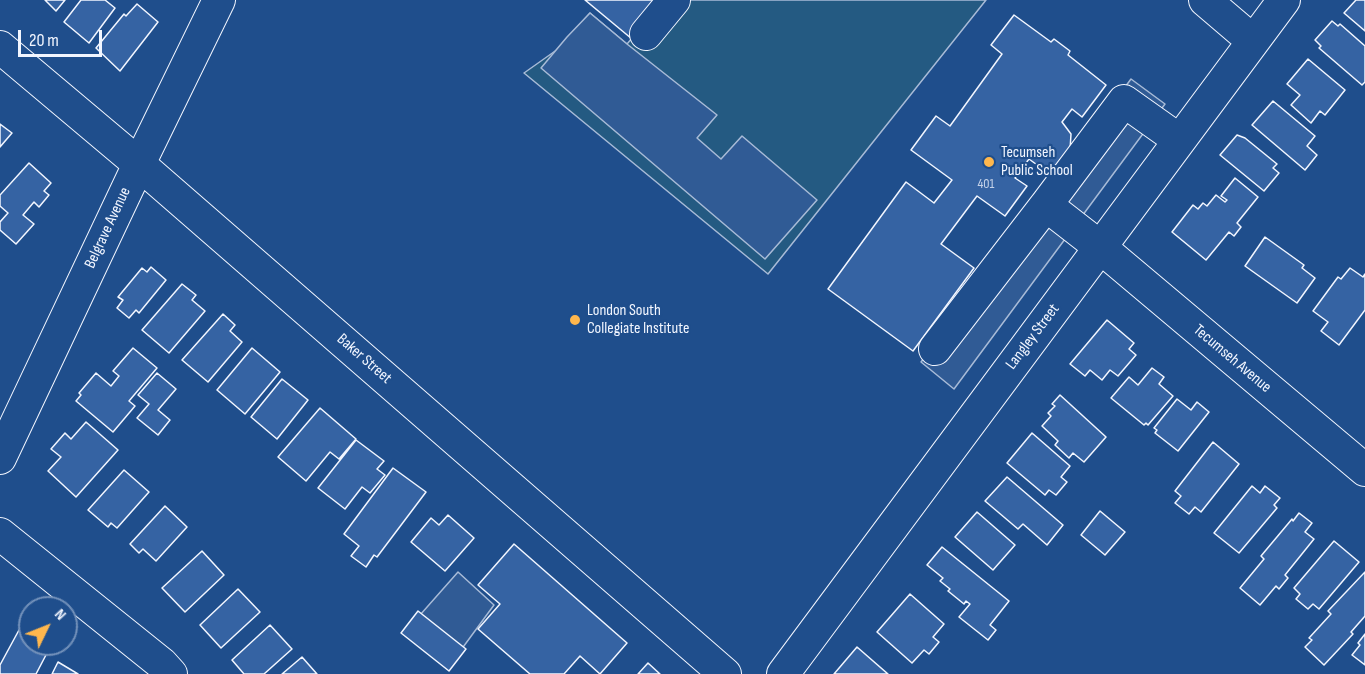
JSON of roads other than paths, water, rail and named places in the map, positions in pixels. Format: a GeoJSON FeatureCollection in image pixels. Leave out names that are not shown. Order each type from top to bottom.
{"type":"FeatureCollection","features":[{"type":"Feature","properties":{"kind":"street","name":"Belgrave Avenue"},"geometry":{"type":"LineString","coordinates":[[0,458],[219,0]]}},
{"type":"Feature","properties":{"kind":"street"},"geometry":{"type":"LineString","coordinates":[[646,34],[674,0]]}},
{"type":"Feature","properties":{"kind":"street"},"geometry":{"type":"LineString","coordinates":[[1205,0],[1253,41]]}},
{"type":"Feature","properties":{"kind":"street","name":"Langley Street"},"geometry":{"type":"LineString","coordinates":[[783,674],[1284,0]]}},
{"type":"Feature","properties":{"kind":"street","name":"Baker Street"},"geometry":{"type":"LineString","coordinates":[[0,47],[139,164],[725,674]]}},
{"type":"Feature","properties":{"kind":"street"},"geometry":{"type":"LineString","coordinates":[[935,349],[1124,100],[1179,141]]}},
{"type":"Feature","properties":{"kind":"street","name":"Tecumseh Avenue"},"geometry":{"type":"LineString","coordinates":[[1046,205],[1100,247],[1365,470]]}},
{"type":"Feature","properties":{"kind":"street"},"geometry":{"type":"LineString","coordinates":[[0,534],[162,664],[171,674]]}},
{"type":"Feature","properties":{"kind":"place","name":"Tecumseh Public School"},"geometry":{"type":"Point","coordinates":[989,162]}},
{"type":"Feature","properties":{"kind":"place","name":"London South Collegiate Institute"},"geometry":{"type":"Point","coordinates":[575,320]}}]}
